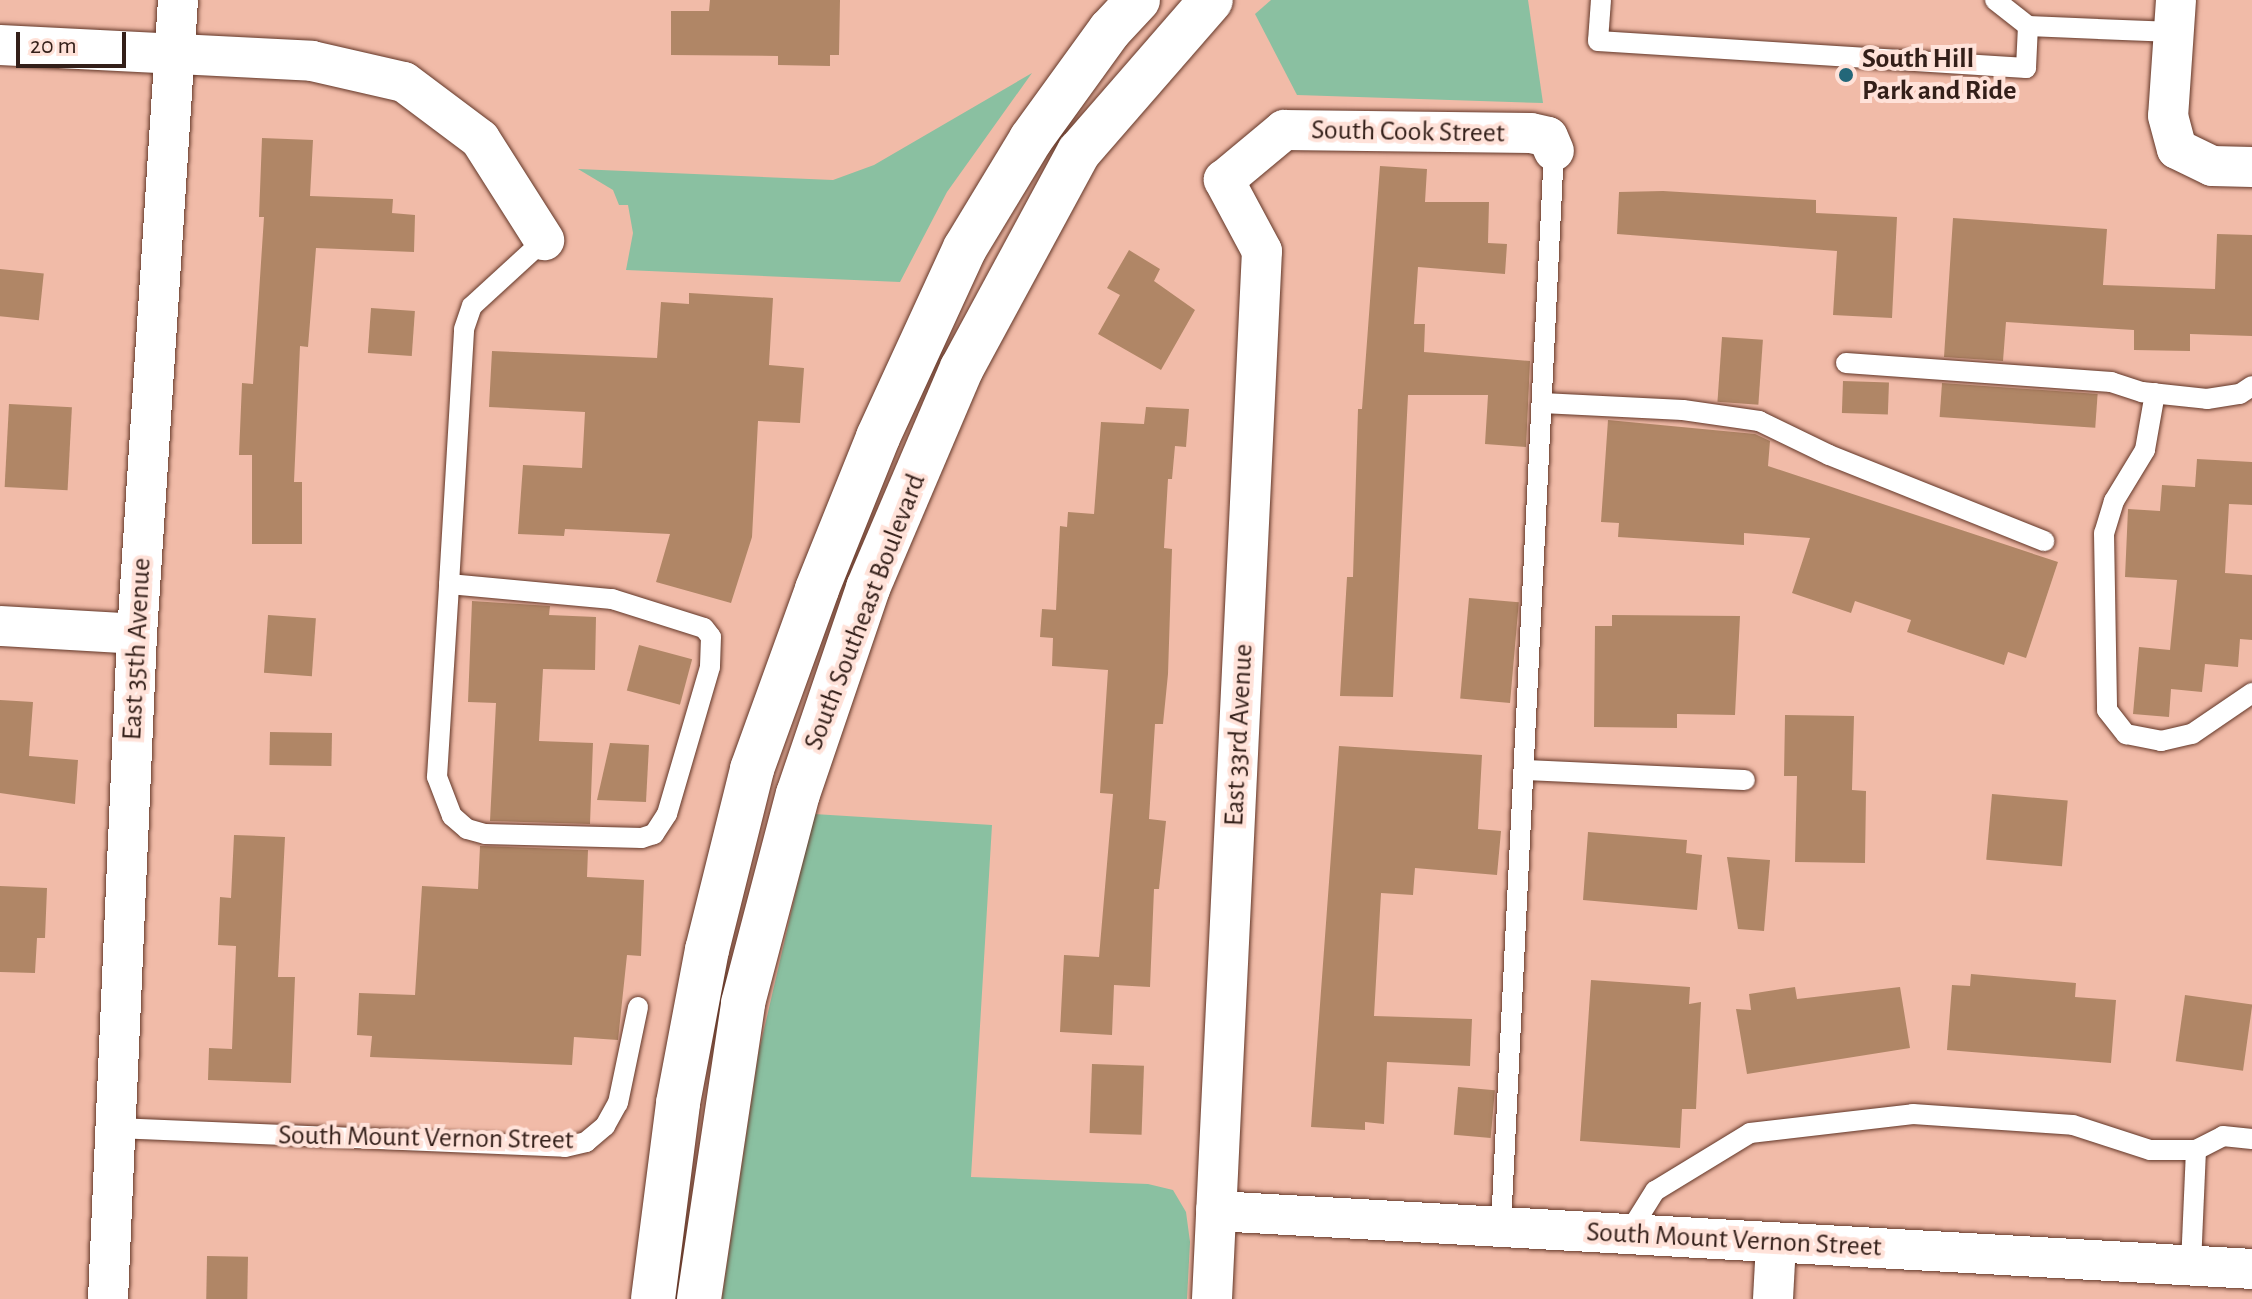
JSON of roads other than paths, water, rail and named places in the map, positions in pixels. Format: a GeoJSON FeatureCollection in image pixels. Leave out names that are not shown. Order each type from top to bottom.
{"type":"FeatureCollection","features":[{"type":"Feature","properties":{"kind":"main road","name":"South Southeast Boulevard"},"geometry":{"type":"LineString","coordinates":[[653,1299],[678,1103],[707,950],[752,769],[817,589],[878,437],[965,248],[1031,139],[1110,30],[1138,0]]}},
{"type":"Feature","properties":{"kind":"main road","name":"South Southeast Boulevard"},"geometry":{"type":"LineString","coordinates":[[699,1299],[743,1003],[798,794],[868,588],[962,368],[1079,152],[1211,0]]}},
{"type":"Feature","properties":{"kind":"street","name":"East 35th Avenue"},"geometry":{"type":"LineString","coordinates":[[108,1299],[137,634],[178,0]]}},
{"type":"Feature","properties":{"kind":"street"},"geometry":{"type":"LineString","coordinates":[[2175,16],[2168,116],[2177,149],[2212,166],[2252,167]]}},
{"type":"Feature","properties":{"kind":"street"},"geometry":{"type":"LineString","coordinates":[[0,45],[312,61],[404,82],[480,139],[544,240]]}},
{"type":"Feature","properties":{"kind":"street","name":"South Cook Street"},"geometry":{"type":"LineString","coordinates":[[1224,180],[1284,130],[1531,133],[1548,137],[1554,151]]}},
{"type":"Feature","properties":{"kind":"street","name":"East 33rd Avenue"},"geometry":{"type":"LineString","coordinates":[[1212,1299],[1262,251],[1224,180]]}},
{"type":"Feature","properties":{"kind":"street"},"geometry":{"type":"LineString","coordinates":[[0,626],[137,634]]}},
{"type":"Feature","properties":{"kind":"street","name":"South Mount Vernon Street"},"geometry":{"type":"LineString","coordinates":[[1216,1211],[2252,1269]]}},
{"type":"Feature","properties":{"kind":"street"},"geometry":{"type":"LineString","coordinates":[[1773,1299],[1776,1243]]}},
{"type":"Feature","properties":{"kind":"lane"},"geometry":{"type":"LineString","coordinates":[[1601,0],[1598,41],[2026,68],[2028,26]]}},
{"type":"Feature","properties":{"kind":"lane"},"geometry":{"type":"LineString","coordinates":[[1995,0],[2028,26],[2175,16]]}},
{"type":"Feature","properties":{"kind":"lane"},"geometry":{"type":"LineString","coordinates":[[1501,1226],[1554,151]]}},
{"type":"Feature","properties":{"kind":"lane"},"geometry":{"type":"LineString","coordinates":[[449,584],[612,599],[704,628],[711,637],[710,667],[667,814],[654,834],[642,838],[485,834],[467,829],[452,816],[437,777],[464,329],[472,306],[544,240]]}},
{"type":"Feature","properties":{"kind":"lane"},"geometry":{"type":"LineString","coordinates":[[1846,363],[2111,382],[2155,393],[2207,399],[2240,394],[2252,386]]}},
{"type":"Feature","properties":{"kind":"lane"},"geometry":{"type":"LineString","coordinates":[[2155,393],[2145,450],[2114,501],[2104,533],[2107,710],[2126,734],[2161,741],[2192,734],[2252,693]]}},
{"type":"Feature","properties":{"kind":"lane"},"geometry":{"type":"LineString","coordinates":[[1542,403],[1683,410],[1759,421],[1829,455],[2044,541]]}},
{"type":"Feature","properties":{"kind":"lane"},"geometry":{"type":"LineString","coordinates":[[1525,770],[1745,780]]}},
{"type":"Feature","properties":{"kind":"lane","name":"South Mount Vernon Street"},"geometry":{"type":"LineString","coordinates":[[116,1128],[565,1147],[586,1142],[605,1126],[618,1103],[638,1007]]}},
{"type":"Feature","properties":{"kind":"lane"},"geometry":{"type":"LineString","coordinates":[[1628,1234],[1655,1191],[1750,1133],[1913,1114],[2073,1125],[2150,1150],[2196,1150],[2223,1136],[2252,1139]]}},
{"type":"Feature","properties":{"kind":"lane"},"geometry":{"type":"LineString","coordinates":[[2191,1266],[2196,1150]]}},
{"type":"Feature","properties":{"kind":"place","name":"South Hill Park and Ride"},"geometry":{"type":"Point","coordinates":[1846,75]}}]}
